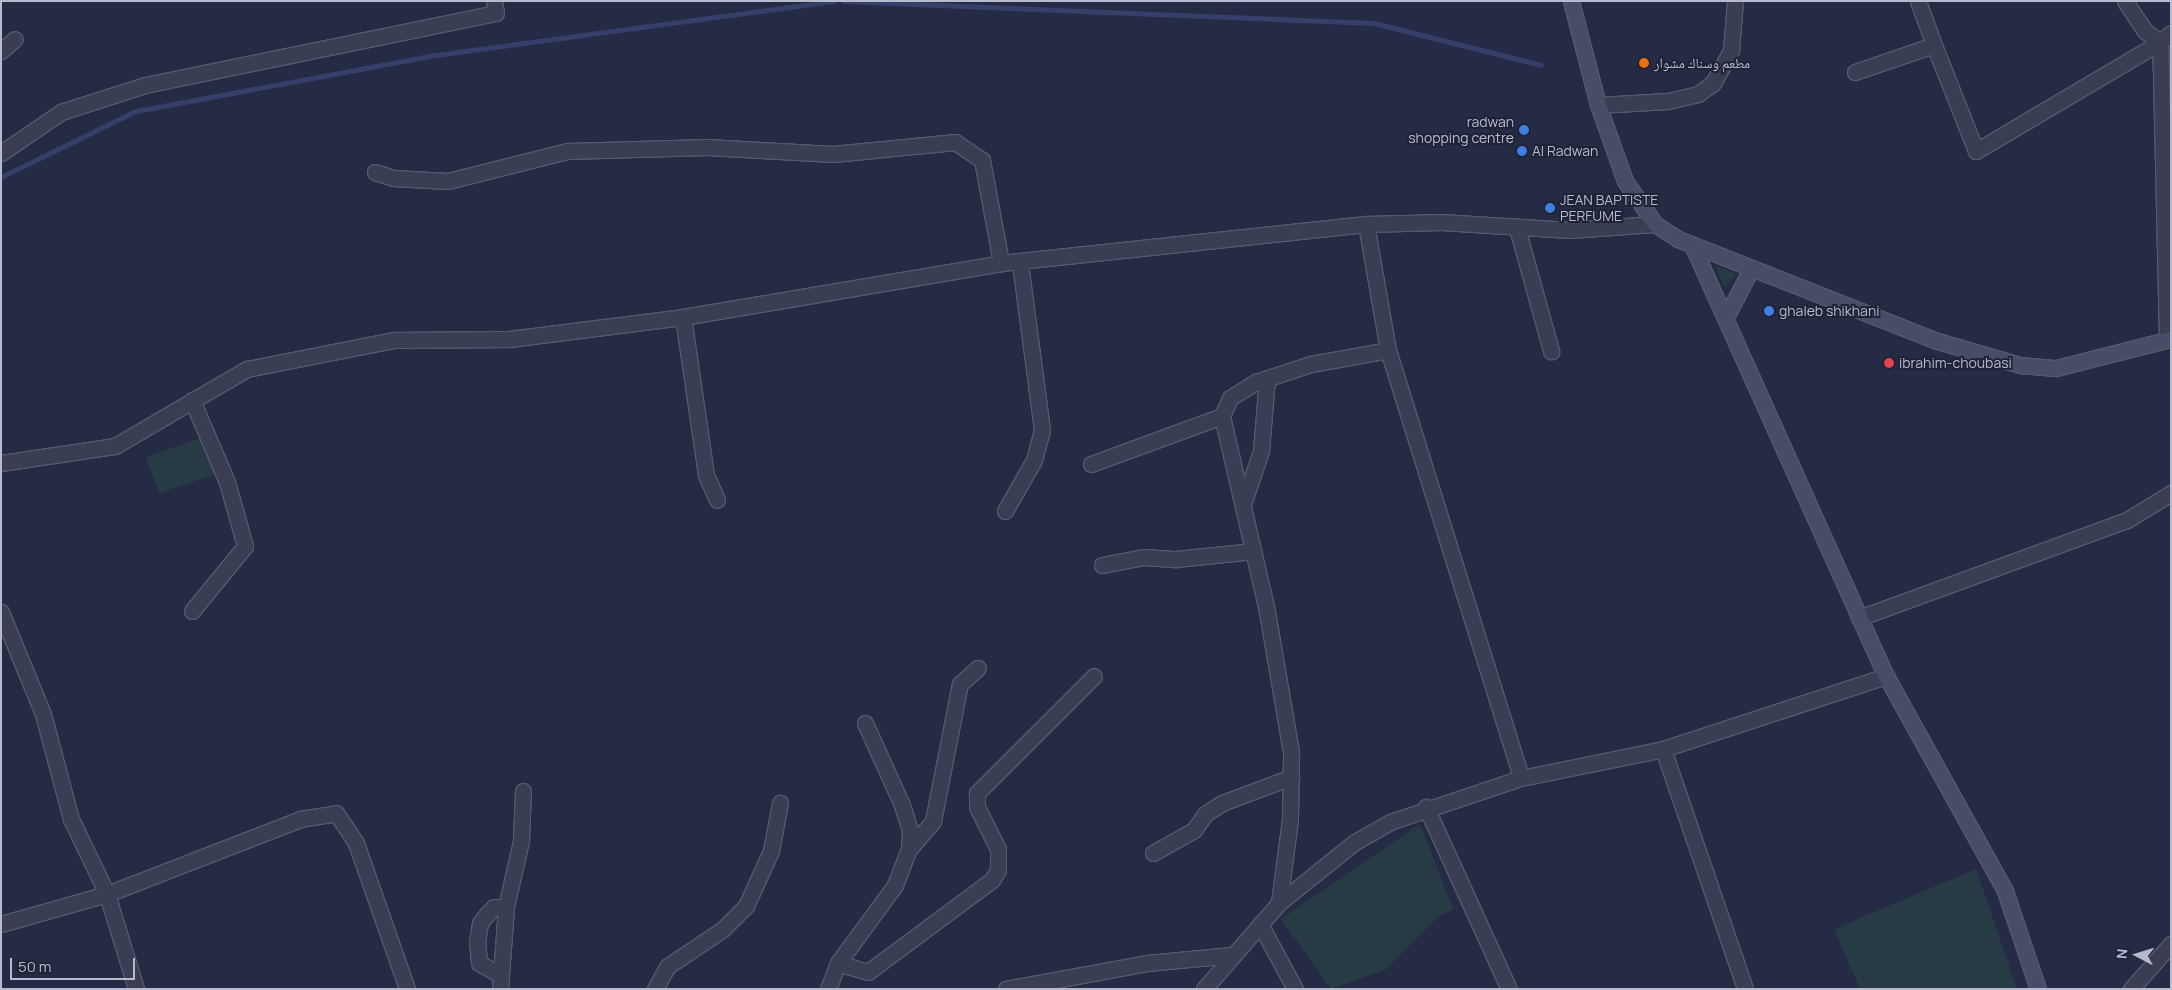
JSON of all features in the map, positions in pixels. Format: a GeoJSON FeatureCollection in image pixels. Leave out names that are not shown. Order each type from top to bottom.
{"type":"FeatureCollection","features":[{"type":"Feature","properties":{"kind":"street"},"geometry":{"type":"LineString","coordinates":[[1,153],[61,112],[136,88],[496,13],[494,1]]}},
{"type":"Feature","properties":{"kind":"street"},"geometry":{"type":"LineString","coordinates":[[1571,1],[1598,105],[1625,181],[1655,224],[1693,246],[1934,340],[2020,365],[2056,368],[2169,339],[2165,38]]}},
{"type":"Feature","properties":{"kind":"street"},"geometry":{"type":"LineString","coordinates":[[1598,105],[1668,101],[1698,94],[1713,83],[1731,50],[1735,1]]}},
{"type":"Feature","properties":{"kind":"street"},"geometry":{"type":"LineString","coordinates":[[1918,1],[1976,151],[2165,38]]}},
{"type":"Feature","properties":{"kind":"street"},"geometry":{"type":"LineString","coordinates":[[2125,1],[2145,31],[2165,38]]}},
{"type":"Feature","properties":{"kind":"street"},"geometry":{"type":"LineString","coordinates":[[1,51],[15,39]]}},
{"type":"Feature","properties":{"kind":"street"},"geometry":{"type":"LineString","coordinates":[[1855,72],[1934,45]]}},
{"type":"Feature","properties":{"kind":"street"},"geometry":{"type":"LineString","coordinates":[[375,172],[393,178],[448,181],[498,172],[567,152],[708,147],[833,154],[955,142],[982,160],[1001,264]]}},
{"type":"Feature","properties":{"kind":"street"},"geometry":{"type":"LineString","coordinates":[[1,463],[114,446],[246,369],[394,340],[509,339],[683,317],[1001,264],[1366,224],[1442,222],[1570,230],[1655,224]]}},
{"type":"Feature","properties":{"kind":"street"},"geometry":{"type":"LineString","coordinates":[[1366,224],[1388,350],[1521,778]]}},
{"type":"Feature","properties":{"kind":"street"},"geometry":{"type":"LineString","coordinates":[[1517,228],[1551,351]]}},
{"type":"Feature","properties":{"kind":"street"},"geometry":{"type":"LineString","coordinates":[[1693,246],[1886,676],[2005,891],[2038,989]]}},
{"type":"Feature","properties":{"kind":"street"},"geometry":{"type":"LineString","coordinates":[[1005,511],[1034,460],[1042,430],[1020,262]]}},
{"type":"Feature","properties":{"kind":"street"},"geometry":{"type":"LineString","coordinates":[[1726,317],[1751,270]]}},
{"type":"Feature","properties":{"kind":"street"},"geometry":{"type":"LineString","coordinates":[[683,317],[706,475],[717,500]]}},
{"type":"Feature","properties":{"kind":"street"},"geometry":{"type":"LineString","coordinates":[[1280,903],[1291,777],[1288,723],[1254,551],[1222,416],[1230,398],[1267,378],[1388,350]]}},
{"type":"Feature","properties":{"kind":"street"},"geometry":{"type":"LineString","coordinates":[[1243,504],[1261,451],[1267,378]]}},
{"type":"Feature","properties":{"kind":"street"},"geometry":{"type":"LineString","coordinates":[[192,400],[227,482],[246,546],[192,611]]}},
{"type":"Feature","properties":{"kind":"street"},"geometry":{"type":"LineString","coordinates":[[1091,464],[1222,416]]}},
{"type":"Feature","properties":{"kind":"street"},"geometry":{"type":"LineString","coordinates":[[1859,618],[2127,520],[2171,492]]}},
{"type":"Feature","properties":{"kind":"street"},"geometry":{"type":"LineString","coordinates":[[1102,566],[1144,557],[1176,559],[1254,551]]}},
{"type":"Feature","properties":{"kind":"street"},"geometry":{"type":"LineString","coordinates":[[1,612],[43,714],[71,819],[107,894],[136,989]]}},
{"type":"Feature","properties":{"kind":"street"},"geometry":{"type":"LineString","coordinates":[[909,849],[933,821],[960,684],[978,668]]}},
{"type":"Feature","properties":{"kind":"street"},"geometry":{"type":"LineString","coordinates":[[838,963],[868,972],[992,880],[998,870],[998,849],[978,806],[977,792],[1094,676]]}},
{"type":"Feature","properties":{"kind":"street"},"geometry":{"type":"LineString","coordinates":[[1204,989],[1232,955],[1280,903],[1355,842],[1426,807],[1521,778],[1663,750],[1886,676]]}},
{"type":"Feature","properties":{"kind":"street"},"geometry":{"type":"LineString","coordinates":[[828,989],[838,963],[895,885],[909,849],[910,830],[902,805],[865,723]]}},
{"type":"Feature","properties":{"kind":"street"},"geometry":{"type":"LineString","coordinates":[[1663,750],[1744,986]]}},
{"type":"Feature","properties":{"kind":"street"},"geometry":{"type":"LineString","coordinates":[[1153,853],[1194,830],[1205,814],[1222,803],[1291,777]]}},
{"type":"Feature","properties":{"kind":"street"},"geometry":{"type":"LineString","coordinates":[[500,982],[506,907],[521,841],[523,791]]}},
{"type":"Feature","properties":{"kind":"street"},"geometry":{"type":"LineString","coordinates":[[656,989],[668,966],[723,929],[746,906],[771,851],[780,803]]}},
{"type":"Feature","properties":{"kind":"street"},"geometry":{"type":"LineString","coordinates":[[1426,807],[1509,989]]}},
{"type":"Feature","properties":{"kind":"street"},"geometry":{"type":"LineString","coordinates":[[1,924],[107,894],[300,819],[336,813],[356,844],[407,989]]}},
{"type":"Feature","properties":{"kind":"street"},"geometry":{"type":"LineString","coordinates":[[500,982],[479,963],[477,942],[480,923],[487,914],[494,908],[506,907]]}},
{"type":"Feature","properties":{"kind":"street"},"geometry":{"type":"LineString","coordinates":[[1260,924],[1295,989]]}},
{"type":"Feature","properties":{"kind":"street"},"geometry":{"type":"LineString","coordinates":[[2131,989],[2171,944]]}},
{"type":"Feature","properties":{"kind":"street"},"geometry":{"type":"LineString","coordinates":[[1006,989],[1139,964],[1232,955]]}},
{"type":"Feature","properties":{"kind":"shaded area"},"geometry":{"type":"Polygon","coordinates":[[[1715,266],[1737,274],[1725,287],[1715,266]]]}},
{"type":"Feature","properties":{"kind":"shaded area"},"geometry":{"type":"Polygon","coordinates":[[[203,437],[216,474],[159,493],[146,457],[203,437]]]}},
{"type":"Feature","properties":{"kind":"shaded area"},"geometry":{"type":"Polygon","coordinates":[[[1420,824],[1453,909],[1439,916],[1385,970],[1331,989],[1281,919],[1420,824]]]}},
{"type":"Feature","properties":{"kind":"shaded area"},"geometry":{"type":"Polygon","coordinates":[[[1976,869],[2017,989],[1860,989],[1834,929],[1976,869]]]}},
{"type":"Feature","properties":{"kind":"waterway"},"geometry":{"type":"LineString","coordinates":[[1,177],[136,111],[435,55],[833,1]]}},
{"type":"Feature","properties":{"kind":"waterway"},"geometry":{"type":"LineString","coordinates":[[843,1],[1374,23],[1541,65]]}},
{"type":"Feature","properties":{"kind":"place","name":"مطعم وسناك مشوار"},"geometry":{"type":"Point","coordinates":[1644,63]}},
{"type":"Feature","properties":{"kind":"place","name":"radwan shopping centre"},"geometry":{"type":"Point","coordinates":[1524,130]}},
{"type":"Feature","properties":{"kind":"place","name":"Al Radwan"},"geometry":{"type":"Point","coordinates":[1522,151]}},
{"type":"Feature","properties":{"kind":"place","name":"JEAN BAPTISTE PERFUME"},"geometry":{"type":"Point","coordinates":[1550,208]}},
{"type":"Feature","properties":{"kind":"place","name":"ghaleb shikhani"},"geometry":{"type":"Point","coordinates":[1769,311]}},
{"type":"Feature","properties":{"kind":"place","name":"ibrahim-choubasi"},"geometry":{"type":"Point","coordinates":[1889,363]}}]}
